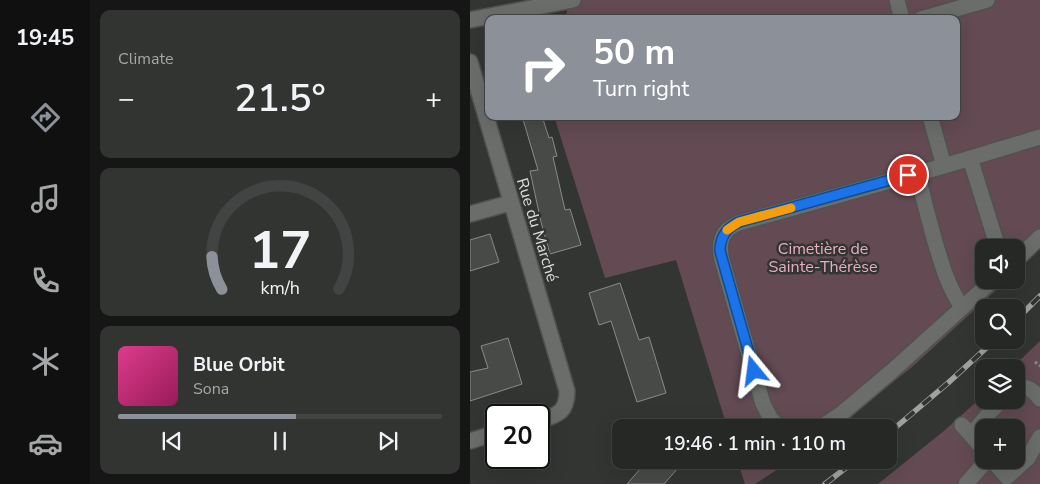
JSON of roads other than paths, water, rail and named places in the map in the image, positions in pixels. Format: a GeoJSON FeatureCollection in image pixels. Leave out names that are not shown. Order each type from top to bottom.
{"type":"FeatureCollection","features":[{"type":"Feature","properties":{"kind":"street"},"geometry":{"type":"LineString","coordinates":[[897,0],[901,15]]}},
{"type":"Feature","properties":{"kind":"street"},"geometry":{"type":"LineString","coordinates":[[935,15],[987,0]]}},
{"type":"Feature","properties":{"kind":"street"},"geometry":{"type":"LineString","coordinates":[[496,15],[569,1]]}},
{"type":"Feature","properties":{"kind":"street"},"geometry":{"type":"LineString","coordinates":[[470,20],[485,17]]}},
{"type":"Feature","properties":{"kind":"street","name":"Rue du Marché"},"geometry":{"type":"LineString","coordinates":[[470,62],[485,115]]}},
{"type":"Feature","properties":{"kind":"street","name":"Rue du Marché"},"geometry":{"type":"LineString","coordinates":[[486,120],[566,385],[567,398],[564,408],[550,417]]}},
{"type":"Feature","properties":{"kind":"street"},"geometry":{"type":"LineString","coordinates":[[931,120],[944,166]]}},
{"type":"Feature","properties":{"kind":"street"},"geometry":{"type":"LineString","coordinates":[[771,419],[763,404],[720,251],[724,232],[739,222],[944,166],[1040,137]]}},
{"type":"Feature","properties":{"kind":"street"},"geometry":{"type":"LineString","coordinates":[[970,158],[995,239]]}},
{"type":"Feature","properties":{"kind":"street"},"geometry":{"type":"LineString","coordinates":[[918,173],[944,273],[949,287],[962,307]]}},
{"type":"Feature","properties":{"kind":"street"},"geometry":{"type":"LineString","coordinates":[[470,214],[510,203]]}},
{"type":"Feature","properties":{"kind":"street"},"geometry":{"type":"LineString","coordinates":[[1025,251],[1040,237]]}},
{"type":"Feature","properties":{"kind":"street"},"geometry":{"type":"LineString","coordinates":[[834,419],[879,382],[983,289]]}},
{"type":"Feature","properties":{"kind":"street"},"geometry":{"type":"LineString","coordinates":[[1025,387],[1031,390],[1040,399]]}},
{"type":"Feature","properties":{"kind":"street"},"geometry":{"type":"LineString","coordinates":[[981,419],[993,409]]}},
{"type":"Feature","properties":{"kind":"street"},"geometry":{"type":"LineString","coordinates":[[975,423],[966,430],[975,440]]}},
{"type":"Feature","properties":{"kind":"street"},"geometry":{"type":"LineString","coordinates":[[470,441],[485,436]]}},
{"type":"Feature","properties":{"kind":"street"},"geometry":{"type":"LineString","coordinates":[[1025,461],[1040,437]]}},
{"type":"Feature","properties":{"kind":"street"},"geometry":{"type":"LineString","coordinates":[[966,484],[980,469]]}},
{"type":"Feature","properties":{"kind":"street"},"geometry":{"type":"LineString","coordinates":[[1000,469],[1007,477],[1016,469]]}},
{"type":"Feature","properties":{"kind":"railway"},"geometry":{"type":"LineString","coordinates":[[1025,311],[1040,296]]}},
{"type":"Feature","properties":{"kind":"railway"},"geometry":{"type":"LineString","coordinates":[[897,426],[985,349]]}},
{"type":"Feature","properties":{"kind":"railway"},"geometry":{"type":"LineString","coordinates":[[825,484],[844,469]]}},
{"type":"Feature","properties":{"kind":"park label","name":"Cimetière de Sainte-Thérèse"},"geometry":{"type":"Point","coordinates":[823,258]}}]}
